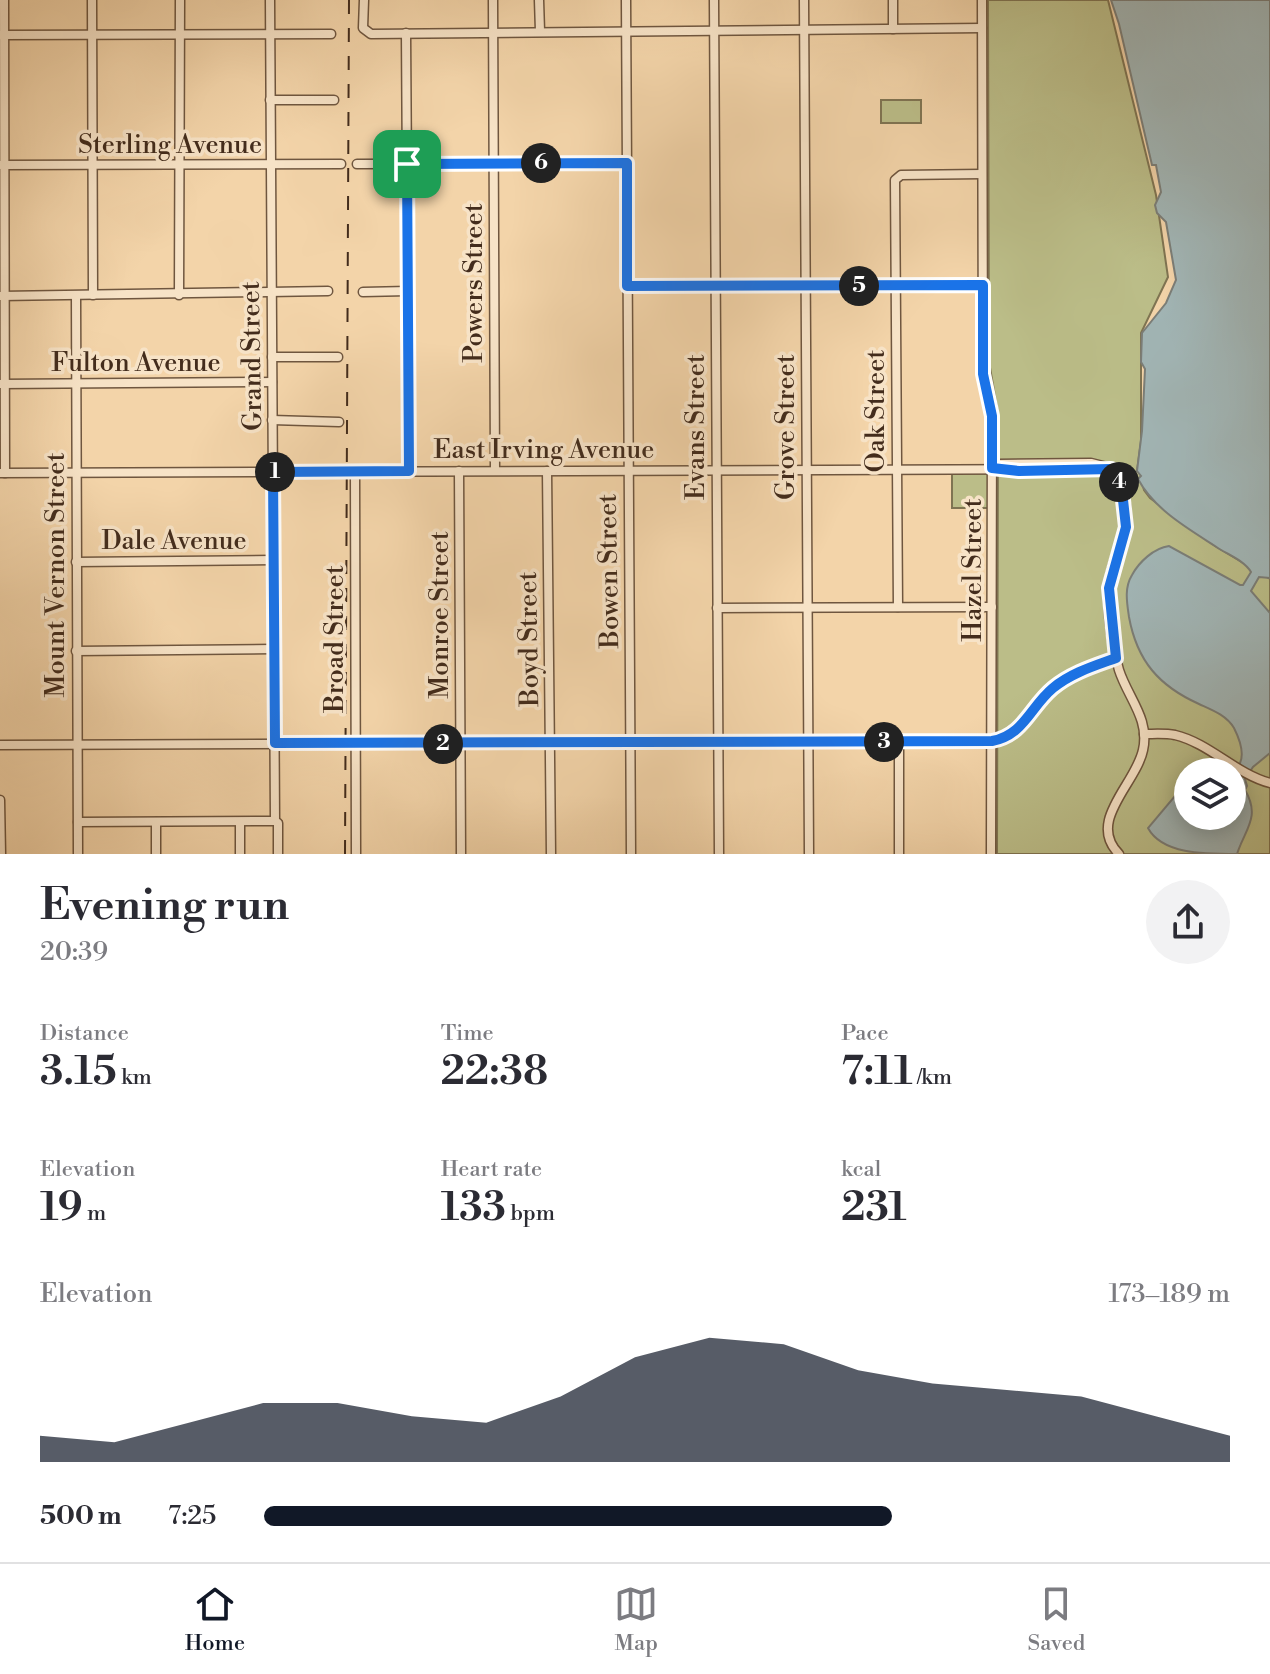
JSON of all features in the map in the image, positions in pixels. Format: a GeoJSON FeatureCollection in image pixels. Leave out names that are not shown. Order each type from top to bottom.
{"type":"FeatureCollection","features":[{"type":"Feature","properties":{"kind":"street"},"geometry":{"type":"LineString","coordinates":[[3,473],[4,0]]}},
{"type":"Feature","properties":{"kind":"street"},"geometry":{"type":"LineString","coordinates":[[92,0],[93,295]]}},
{"type":"Feature","properties":{"kind":"street"},"geometry":{"type":"LineString","coordinates":[[179,295],[180,0]]}},
{"type":"Feature","properties":{"kind":"street","name":"Grand Street"},"geometry":{"type":"LineString","coordinates":[[270,0],[275,821],[278,823],[278,854]]}},
{"type":"Feature","properties":{"kind":"street"},"geometry":{"type":"LineString","coordinates":[[364,0],[365,31],[369,34],[982,28]]}},
{"type":"Feature","properties":{"kind":"street","name":"Powers Street"},"geometry":{"type":"LineString","coordinates":[[493,0],[495,470]]}},
{"type":"Feature","properties":{"kind":"street"},"geometry":{"type":"LineString","coordinates":[[539,0],[540,31]]}},
{"type":"Feature","properties":{"kind":"street","name":"Bowen Street"},"geometry":{"type":"LineString","coordinates":[[626,0],[631,854]]}},
{"type":"Feature","properties":{"kind":"street","name":"Evans Street"},"geometry":{"type":"LineString","coordinates":[[714,0],[719,854]]}},
{"type":"Feature","properties":{"kind":"street","name":"Grove Street"},"geometry":{"type":"LineString","coordinates":[[804,0],[809,854]]}},
{"type":"Feature","properties":{"kind":"street"},"geometry":{"type":"LineString","coordinates":[[893,0],[893,29]]}},
{"type":"Feature","properties":{"kind":"street","name":"Hazel Street"},"geometry":{"type":"LineString","coordinates":[[982,0],[983,374],[992,416],[991,854]]}},
{"type":"Feature","properties":{"kind":"street"},"geometry":{"type":"LineString","coordinates":[[406,33],[409,471]]}},
{"type":"Feature","properties":{"kind":"street"},"geometry":{"type":"LineString","coordinates":[[2,35],[331,34]]}},
{"type":"Feature","properties":{"kind":"street"},"geometry":{"type":"LineString","coordinates":[[270,100],[334,100]]}},
{"type":"Feature","properties":{"kind":"street"},"geometry":{"type":"LineString","coordinates":[[357,164],[627,163]]}},
{"type":"Feature","properties":{"kind":"street","name":"Sterling Avenue"},"geometry":{"type":"LineString","coordinates":[[2,165],[341,164]]}},
{"type":"Feature","properties":{"kind":"street","name":"Oak Street"},"geometry":{"type":"LineString","coordinates":[[898,607],[895,180],[904,175],[982,174]]}},
{"type":"Feature","properties":{"kind":"street"},"geometry":{"type":"LineString","coordinates":[[627,286],[983,285]]}},
{"type":"Feature","properties":{"kind":"street"},"geometry":{"type":"LineString","coordinates":[[2,296],[328,291]]}},
{"type":"Feature","properties":{"kind":"street"},"geometry":{"type":"LineString","coordinates":[[363,292],[408,291]]}},
{"type":"Feature","properties":{"kind":"street","name":"Mount Vernon Street"},"geometry":{"type":"LineString","coordinates":[[76,296],[78,854]]}},
{"type":"Feature","properties":{"kind":"street"},"geometry":{"type":"LineString","coordinates":[[272,357],[338,357]]}},
{"type":"Feature","properties":{"kind":"street","name":"Fulton Avenue"},"geometry":{"type":"LineString","coordinates":[[2,384],[272,382]]}},
{"type":"Feature","properties":{"kind":"street"},"geometry":{"type":"LineString","coordinates":[[272,420],[339,422]]}},
{"type":"Feature","properties":{"kind":"street","name":"East Irving Avenue"},"geometry":{"type":"LineString","coordinates":[[3,473],[896,469],[1091,463],[1111,469],[1122,491],[1126,527],[1109,588],[1116,658]]}},
{"type":"Feature","properties":{"kind":"street","name":"Broad Street"},"geometry":{"type":"LineString","coordinates":[[355,471],[356,854]]}},
{"type":"Feature","properties":{"kind":"street","name":"Monroe Street"},"geometry":{"type":"LineString","coordinates":[[459,471],[461,854]]}},
{"type":"Feature","properties":{"kind":"street","name":"Boyd Street"},"geometry":{"type":"LineString","coordinates":[[547,471],[551,854]]}},
{"type":"Feature","properties":{"kind":"street","name":"Dale Avenue"},"geometry":{"type":"LineString","coordinates":[[76,562],[273,560]]}},
{"type":"Feature","properties":{"kind":"street"},"geometry":{"type":"LineString","coordinates":[[717,608],[992,607]]}},
{"type":"Feature","properties":{"kind":"street"},"geometry":{"type":"LineString","coordinates":[[76,651],[274,649]]}},
{"type":"Feature","properties":{"kind":"street"},"geometry":{"type":"LineString","coordinates":[[0,745],[992,741],[1017,731],[1044,696],[1063,680],[1116,658],[1126,689],[1141,714],[1144,734],[1141,758],[1108,823],[1109,841],[1119,854]]}},
{"type":"Feature","properties":{"kind":"street"},"geometry":{"type":"LineString","coordinates":[[1144,734],[1184,738],[1249,775],[1270,783]]}},
{"type":"Feature","properties":{"kind":"street"},"geometry":{"type":"LineString","coordinates":[[899,742],[899,854]]}},
{"type":"Feature","properties":{"kind":"street"},"geometry":{"type":"LineString","coordinates":[[0,800],[1,854]]}},
{"type":"Feature","properties":{"kind":"street"},"geometry":{"type":"LineString","coordinates":[[78,822],[275,821]]}},
{"type":"Feature","properties":{"kind":"street"},"geometry":{"type":"LineString","coordinates":[[156,822],[156,854]]}},
{"type":"Feature","properties":{"kind":"street"},"geometry":{"type":"LineString","coordinates":[[240,822],[240,854]]}},
{"type":"Feature","properties":{"kind":"green space"},"geometry":{"type":"Polygon","coordinates":[[[988,0],[1108,0],[1156,195],[1168,277],[1141,333],[1141,441],[1137,471],[1150,498],[1215,546],[1270,579],[1270,854],[997,854],[998,413],[989,362],[988,0]]]}},
{"type":"Feature","properties":{"kind":"green space"},"geometry":{"type":"Polygon","coordinates":[[[881,100],[921,100],[921,123],[881,123],[881,100]]]}},
{"type":"Feature","properties":{"kind":"green space"},"geometry":{"type":"Polygon","coordinates":[[[952,468],[992,468],[993,508],[952,508],[952,468]]]}},
{"type":"Feature","properties":{"kind":"shaded area"},"geometry":{"type":"Polygon","coordinates":[[[1111,0],[1270,0],[1270,578],[1259,577],[1251,591],[1270,613],[1270,753],[1246,778],[1246,758],[1241,758],[1242,750],[1234,728],[1218,713],[1185,697],[1161,680],[1144,659],[1129,617],[1129,580],[1139,565],[1158,550],[1169,546],[1240,585],[1251,572],[1172,517],[1153,500],[1138,479],[1141,476],[1137,471],[1145,369],[1141,362],[1142,333],[1166,303],[1176,280],[1166,222],[1157,213],[1155,205],[1161,192],[1156,165],[1152,165],[1111,0]]]}},
{"type":"Feature","properties":{"kind":"shaded area"},"geometry":{"type":"Polygon","coordinates":[[[1246,792],[1250,799],[1252,816],[1237,854],[1198,853],[1173,848],[1154,837],[1148,828],[1174,797],[1174,830],[1246,830],[1246,792]]]}},
{"type":"Feature","properties":{"kind":"railway"},"geometry":{"type":"LineString","coordinates":[[345,854],[349,0]]}},
{"type":"Feature","properties":{"kind":"route"},"geometry":{"type":"LineString","coordinates":[[627,163],[627,286],[983,285],[983,374],[992,416],[992,468],[1002,471],[1111,469],[1120,484],[1126,527],[1111,572],[1108,597],[1116,658],[1063,680],[1044,696],[1017,731],[992,741],[275,743],[273,472],[409,471],[407,164],[627,163]]}}]}
